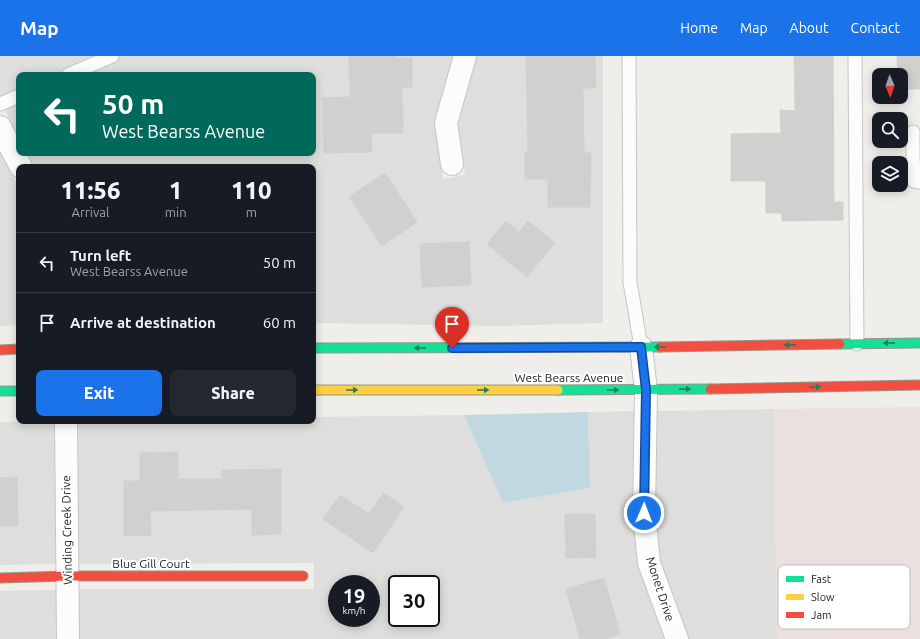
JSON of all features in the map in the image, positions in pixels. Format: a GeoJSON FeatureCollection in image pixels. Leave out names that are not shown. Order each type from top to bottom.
{"type":"FeatureCollection","features":[{"type":"Feature","properties":{"kind":"main road"},"geometry":{"type":"LineString","coordinates":[[316,348],[641,347],[920,343]]}},
{"type":"Feature","properties":{"kind":"main road"},"geometry":{"type":"LineString","coordinates":[[0,350],[16,349]]}},
{"type":"Feature","properties":{"kind":"main road","name":"West Bearss Avenue"},"geometry":{"type":"LineString","coordinates":[[316,390],[646,390],[920,385]]}},
{"type":"Feature","properties":{"kind":"main road"},"geometry":{"type":"LineString","coordinates":[[0,391],[16,391]]}},
{"type":"Feature","properties":{"kind":"main road","name":"Blue Gill Court"},"geometry":{"type":"LineString","coordinates":[[0,578],[68,576],[303,576]]}},
{"type":"Feature","properties":{"kind":"street"},"geometry":{"type":"LineString","coordinates":[[452,164],[446,123],[465,56]]}},
{"type":"Feature","properties":{"kind":"street"},"geometry":{"type":"LineString","coordinates":[[0,127],[11,156]]}},
{"type":"Feature","properties":{"kind":"street","name":"Monet Drive"},"geometry":{"type":"LineString","coordinates":[[641,347],[646,390],[644,513],[649,563],[677,639]]}},
{"type":"Feature","properties":{"kind":"street","name":"Winding Creek Drive"},"geometry":{"type":"LineString","coordinates":[[66,424],[68,639]]}},
{"type":"Feature","properties":{"kind":"lane"},"geometry":{"type":"LineString","coordinates":[[75,72],[112,56]]}},
{"type":"Feature","properties":{"kind":"lane"},"geometry":{"type":"LineString","coordinates":[[629,56],[630,282],[641,347]]}},
{"type":"Feature","properties":{"kind":"lane"},"geometry":{"type":"LineString","coordinates":[[855,56],[857,344]]}},
{"type":"Feature","properties":{"kind":"lane"},"geometry":{"type":"LineString","coordinates":[[0,104],[16,97]]}},
{"type":"Feature","properties":{"kind":"lane"},"geometry":{"type":"LineString","coordinates":[[913,132],[912,155],[914,181],[920,182]]}},
{"type":"Feature","properties":{"kind":"shaded area"},"geometry":{"type":"Polygon","coordinates":[[[0,56],[453,56],[435,119],[443,179],[465,175],[458,124],[477,56],[603,56],[603,323],[499,326],[316,323],[316,164],[32,164],[28,156],[316,156],[316,72],[16,72],[16,132],[0,101],[0,56]]]}},
{"type":"Feature","properties":{"kind":"shaded area"},"geometry":{"type":"Polygon","coordinates":[[[0,152],[16,181],[16,325],[0,326],[0,152]]]}},
{"type":"Feature","properties":{"kind":"shaded area"},"geometry":{"type":"Polygon","coordinates":[[[920,407],[920,639],[777,639],[774,409],[920,407]]]}},
{"type":"Feature","properties":{"kind":"shaded area"},"geometry":{"type":"Polygon","coordinates":[[[774,409],[777,639],[689,639],[660,560],[655,513],[657,411],[774,409]]]}},
{"type":"Feature","properties":{"kind":"shaded area"},"geometry":{"type":"Polygon","coordinates":[[[634,411],[632,513],[639,568],[664,639],[79,639],[79,589],[314,589],[314,563],[79,564],[77,424],[316,424],[316,417],[464,415],[503,503],[590,488],[588,412],[634,411]]]}},
{"type":"Feature","properties":{"kind":"shaded area"},"geometry":{"type":"Polygon","coordinates":[[[0,422],[16,422],[16,424],[54,424],[56,564],[0,565],[0,422]]]}},
{"type":"Feature","properties":{"kind":"shaded area"},"geometry":{"type":"Polygon","coordinates":[[[57,590],[57,639],[0,639],[0,591],[57,590]]]}},
{"type":"Feature","properties":{"kind":"water"},"geometry":{"type":"Polygon","coordinates":[[[588,412],[590,488],[503,503],[464,415],[588,412]]]}},
{"type":"Feature","properties":{"kind":"building"},"geometry":{"type":"Polygon","coordinates":[[[349,56],[396,56],[396,58],[412,58],[412,87],[402,87],[403,133],[371,133],[372,152],[324,153],[323,98],[350,97],[349,56]]]}},
{"type":"Feature","properties":{"kind":"building"},"geometry":{"type":"Polygon","coordinates":[[[526,56],[595,56],[596,88],[583,88],[584,153],[591,153],[590,207],[548,207],[548,179],[525,179],[525,153],[528,153],[526,56]]]}},
{"type":"Feature","properties":{"kind":"building"},"geometry":{"type":"Polygon","coordinates":[[[794,56],[833,56],[834,202],[843,202],[843,220],[782,221],[782,213],[766,213],[766,181],[731,181],[731,134],[781,133],[780,110],[795,111],[794,56]]]}},
{"type":"Feature","properties":{"kind":"building"},"geometry":{"type":"Polygon","coordinates":[[[897,56],[920,56],[920,89],[908,89],[908,68],[898,68],[897,56]]]}},
{"type":"Feature","properties":{"kind":"building"},"geometry":{"type":"Polygon","coordinates":[[[385,173],[417,222],[382,246],[349,197],[385,173]]]}},
{"type":"Feature","properties":{"kind":"building"},"geometry":{"type":"Polygon","coordinates":[[[506,221],[519,232],[528,221],[555,243],[527,277],[487,244],[506,221]]]}},
{"type":"Feature","properties":{"kind":"building"},"geometry":{"type":"Polygon","coordinates":[[[469,242],[471,285],[422,287],[420,244],[469,242]]]}},
{"type":"Feature","properties":{"kind":"building"},"geometry":{"type":"Polygon","coordinates":[[[178,452],[178,479],[222,479],[222,470],[281,469],[281,534],[252,535],[252,509],[150,511],[151,535],[124,536],[124,481],[140,481],[140,453],[178,452]]]}},
{"type":"Feature","properties":{"kind":"building"},"geometry":{"type":"Polygon","coordinates":[[[17,477],[18,526],[0,526],[0,478],[17,477]]]}},
{"type":"Feature","properties":{"kind":"building"},"geometry":{"type":"Polygon","coordinates":[[[384,493],[404,507],[373,553],[323,519],[340,495],[369,514],[384,493]]]}},
{"type":"Feature","properties":{"kind":"building"},"geometry":{"type":"Polygon","coordinates":[[[565,514],[595,514],[596,557],[566,558],[565,514]]]}},
{"type":"Feature","properties":{"kind":"building"},"geometry":{"type":"Polygon","coordinates":[[[604,578],[620,634],[604,639],[580,639],[566,589],[604,578]]]}},
{"type":"Feature","properties":{"kind":"traffic: fast"},"geometry":{"type":"LineString","coordinates":[[840,344],[920,343]]}},
{"type":"Feature","properties":{"kind":"traffic: fast"},"geometry":{"type":"LineString","coordinates":[[316,348],[660,347]]}},
{"type":"Feature","properties":{"kind":"traffic: fast"},"geometry":{"type":"LineString","coordinates":[[558,390],[710,389]]}},
{"type":"Feature","properties":{"kind":"traffic: fast"},"geometry":{"type":"LineString","coordinates":[[0,391],[16,391]]}},
{"type":"Feature","properties":{"kind":"traffic: slow"},"geometry":{"type":"LineString","coordinates":[[316,390],[558,390]]}},
{"type":"Feature","properties":{"kind":"traffic: jam"},"geometry":{"type":"LineString","coordinates":[[660,347],[840,344]]}},
{"type":"Feature","properties":{"kind":"traffic: jam"},"geometry":{"type":"LineString","coordinates":[[0,350],[16,349]]}},
{"type":"Feature","properties":{"kind":"traffic: jam"},"geometry":{"type":"LineString","coordinates":[[710,389],[920,385]]}},
{"type":"Feature","properties":{"kind":"traffic: jam"},"geometry":{"type":"LineString","coordinates":[[0,578],[68,576],[303,576]]}},
{"type":"Feature","properties":{"kind":"route"},"geometry":{"type":"LineString","coordinates":[[452,348],[641,347],[646,390],[644,513]]}}]}
